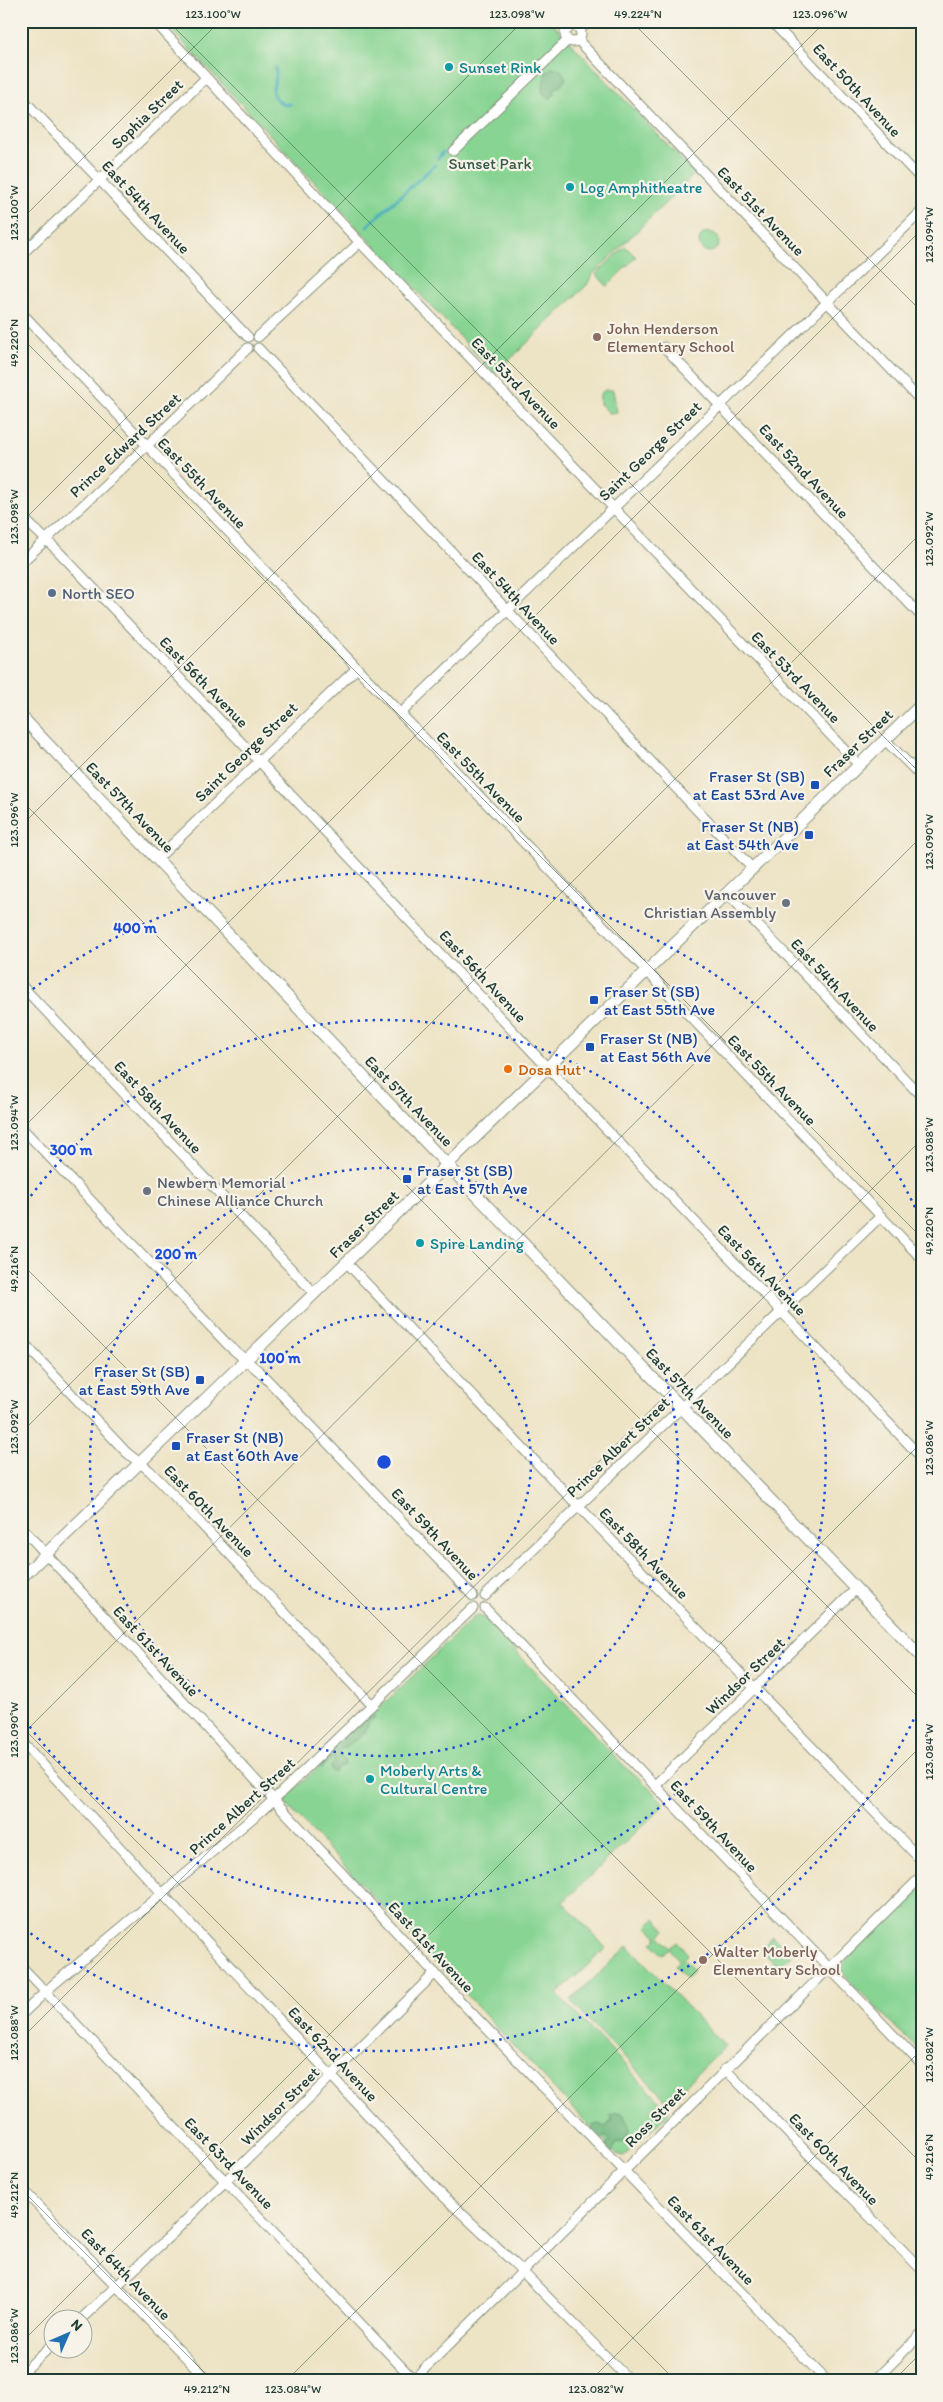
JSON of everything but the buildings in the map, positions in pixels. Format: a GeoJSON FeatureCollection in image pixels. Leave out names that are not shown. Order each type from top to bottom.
{"type":"FeatureCollection","features":[{"type":"Feature","properties":{"kind":"street","name":"East 53rd Avenue"},"geometry":{"type":"LineString","coordinates":[[154,21],[360,242],[859,765]]}},
{"type":"Feature","properties":{"kind":"street"},"geometry":{"type":"LineString","coordinates":[[560,21],[568,29]]}},
{"type":"Feature","properties":{"kind":"street"},"geometry":{"type":"LineString","coordinates":[[580,30],[588,21]]}},
{"type":"Feature","properties":{"kind":"street","name":"East 50th Avenue"},"geometry":{"type":"LineString","coordinates":[[771,21],[922,180]]}},
{"type":"Feature","properties":{"kind":"street"},"geometry":{"type":"LineString","coordinates":[[568,29],[575,27],[580,30]]}},
{"type":"Feature","properties":{"kind":"street"},"geometry":{"type":"LineString","coordinates":[[568,29],[566,33],[568,40]]}},
{"type":"Feature","properties":{"kind":"street"},"geometry":{"type":"LineString","coordinates":[[568,40],[572,42],[578,40],[581,36],[580,30]]}},
{"type":"Feature","properties":{"kind":"street"},"geometry":{"type":"LineString","coordinates":[[454,150],[568,40]]}},
{"type":"Feature","properties":{"kind":"street","name":"East 51st Avenue"},"geometry":{"type":"LineString","coordinates":[[578,40],[922,402]]}},
{"type":"Feature","properties":{"kind":"street","name":"Sophia Street"},"geometry":{"type":"LineString","coordinates":[[21,255],[206,78]]}},
{"type":"Feature","properties":{"kind":"street","name":"East 54th Avenue"},"geometry":{"type":"LineString","coordinates":[[21,97],[248,338]]}},
{"type":"Feature","properties":{"kind":"street","name":"Saint George Street"},"geometry":{"type":"LineString","coordinates":[[400,714],[922,211]]}},
{"type":"Feature","properties":{"kind":"street"},"geometry":{"type":"LineString","coordinates":[[258,338],[360,242]]}},
{"type":"Feature","properties":{"kind":"street","name":"East 55th Avenue"},"geometry":{"type":"LineString","coordinates":[[21,312],[356,668],[922,1259]]}},
{"type":"Feature","properties":{"kind":"street"},"geometry":{"type":"LineString","coordinates":[[254,335],[258,338],[261,342],[258,348],[254,350],[248,348],[246,342],[248,338],[254,335]]}},
{"type":"Feature","properties":{"kind":"street","name":"East 52nd Avenue"},"geometry":{"type":"LineString","coordinates":[[664,347],[922,617]]}},
{"type":"Feature","properties":{"kind":"street","name":"Prince Edward Street"},"geometry":{"type":"LineString","coordinates":[[21,563],[146,447],[248,348]]}},
{"type":"Feature","properties":{"kind":"street","name":"East 54th Avenue"},"geometry":{"type":"LineString","coordinates":[[258,348],[752,868]]}},
{"type":"Feature","properties":{"kind":"street","name":"East 56th Avenue"},"geometry":{"type":"LineString","coordinates":[[21,516],[259,761],[780,1311],[922,1458]]}},
{"type":"Feature","properties":{"kind":"street","name":"Saint George Street"},"geometry":{"type":"LineString","coordinates":[[157,858],[356,668]]}},
{"type":"Feature","properties":{"kind":"street","name":"Fraser Street"},"geometry":{"type":"LineString","coordinates":[[21,1578],[245,1360],[347,1264],[922,704]]}},
{"type":"Feature","properties":{"kind":"street","name":"East 57th Avenue"},"geometry":{"type":"LineString","coordinates":[[21,716],[448,1166],[922,1657]]}},
{"type":"Feature","properties":{"kind":"street"},"geometry":{"type":"LineString","coordinates":[[885,740],[922,777]]}},
{"type":"Feature","properties":{"kind":"street","name":"East 54th Avenue"},"geometry":{"type":"LineString","coordinates":[[727,892],[922,1097]]}},
{"type":"Feature","properties":{"kind":"street","name":"East 58th Avenue"},"geometry":{"type":"LineString","coordinates":[[21,984],[314,1294]]}},
{"type":"Feature","properties":{"kind":"street","name":"East 59th Avenue"},"geometry":{"type":"LineString","coordinates":[[21,1127],[245,1360],[260,1372],[473,1596]]}},
{"type":"Feature","properties":{"kind":"street","name":"Prince Albert Street"},"geometry":{"type":"LineString","coordinates":[[485,1596],[881,1216]]}},
{"type":"Feature","properties":{"kind":"street","name":"East 58th Avenue"},"geometry":{"type":"LineString","coordinates":[[347,1264],[922,1861]]}},
{"type":"Feature","properties":{"kind":"street","name":"East 60th Avenue"},"geometry":{"type":"LineString","coordinates":[[21,1340],[139,1463],[150,1471],[186,1508],[372,1705]]}},
{"type":"Feature","properties":{"kind":"street","name":"East 61st Avenue"},"geometry":{"type":"LineString","coordinates":[[21,1527],[435,1973],[827,2381]]}},
{"type":"Feature","properties":{"kind":"street","name":"Windsor Street"},"geometry":{"type":"LineString","coordinates":[[654,1785],[856,1589]]}},
{"type":"Feature","properties":{"kind":"street"},"geometry":{"type":"LineString","coordinates":[[478,1593],[485,1596],[487,1603],[484,1608],[477,1610],[473,1608],[470,1600],[473,1596],[478,1593]]}},
{"type":"Feature","properties":{"kind":"street","name":"Prince Albert Street"},"geometry":{"type":"LineString","coordinates":[[21,2015],[274,1800],[473,1608]]}},
{"type":"Feature","properties":{"kind":"street","name":"East 59th Avenue"},"geometry":{"type":"LineString","coordinates":[[484,1608],[922,2065]]}},
{"type":"Feature","properties":{"kind":"street","name":"East 62nd Avenue"},"geometry":{"type":"LineString","coordinates":[[21,1741],[333,2075],[439,2192],[523,2272],[630,2381]]}},
{"type":"Feature","properties":{"kind":"street","name":"Ross Street"},"geometry":{"type":"LineString","coordinates":[[413,2380],[922,1876]]}},
{"type":"Feature","properties":{"kind":"street","name":"East 63rd Avenue"},"geometry":{"type":"LineString","coordinates":[[21,1966],[413,2380]]}},
{"type":"Feature","properties":{"kind":"street","name":"Windsor Street"},"geometry":{"type":"LineString","coordinates":[[91,2310],[226,2181],[435,1973]]}},
{"type":"Feature","properties":{"kind":"street","name":"East 60th Avenue"},"geometry":{"type":"LineString","coordinates":[[725,2069],[922,2270]]}},
{"type":"Feature","properties":{"kind":"street","name":"East 64th Avenue"},"geometry":{"type":"LineString","coordinates":[[21,2188],[209,2381]]}},
{"type":"Feature","properties":{"kind":"street"},"geometry":{"type":"LineString","coordinates":[[874,2381],[922,2333]]}},
{"type":"Feature","properties":{"kind":"street"},"geometry":{"type":"LineString","coordinates":[[21,2374],[42,2355]]}},
{"type":"Feature","properties":{"kind":"green space","name":"Sunset Park"},"geometry":{"type":"Polygon","coordinates":[[[163,21],[550,21],[695,174],[592,275],[587,285],[495,374],[163,21]]]}},
{"type":"Feature","properties":{"kind":"green space"},"geometry":{"type":"Polygon","coordinates":[[[553,67],[561,70],[566,78],[561,86],[555,88],[554,95],[549,99],[542,92],[545,73],[553,67]]]}},
{"type":"Feature","properties":{"kind":"green space"},"geometry":{"type":"Polygon","coordinates":[[[709,232],[716,235],[719,242],[716,249],[709,252],[702,249],[699,242],[702,235],[709,232]]]}},
{"type":"Feature","properties":{"kind":"green space"},"geometry":{"type":"Polygon","coordinates":[[[625,246],[636,257],[607,286],[596,274],[625,246]]]}},
{"type":"Feature","properties":{"kind":"green space"},"geometry":{"type":"Polygon","coordinates":[[[605,390],[613,390],[617,412],[609,413],[600,404],[600,394],[605,390]]]}},
{"type":"Feature","properties":{"kind":"green space"},"geometry":{"type":"Polygon","coordinates":[[[474,1617],[484,1618],[632,1774],[636,1775],[662,1801],[663,1806],[563,1902],[606,1948],[557,1994],[670,2112],[624,2156],[616,2154],[286,1804],[288,1796],[474,1617]]]}},
{"type":"Feature","properties":{"kind":"green space"},"geometry":{"type":"Polygon","coordinates":[[[371,1714],[375,1717],[368,1724],[364,1734],[338,1752],[345,1762],[344,1765],[336,1769],[336,1772],[332,1772],[330,1767],[334,1762],[334,1756],[321,1768],[318,1765],[325,1752],[333,1750],[334,1746],[358,1721],[371,1714]]]}},
{"type":"Feature","properties":{"kind":"green space"},"geometry":{"type":"Polygon","coordinates":[[[922,1887],[922,2054],[842,1973],[842,1964],[922,1887]]]}},
{"type":"Feature","properties":{"kind":"green space"},"geometry":{"type":"Polygon","coordinates":[[[655,1918],[666,1930],[660,1936],[670,1948],[677,1942],[688,1954],[683,1959],[694,1971],[686,1978],[675,1966],[680,1961],[670,1949],[663,1955],[652,1943],[658,1937],[647,1926],[655,1918]]]}},
{"type":"Feature","properties":{"kind":"green space"},"geometry":{"type":"Polygon","coordinates":[[[773,1937],[791,1956],[778,1967],[760,1949],[773,1937]]]}},
{"type":"Feature","properties":{"kind":"green space"},"geometry":{"type":"Polygon","coordinates":[[[628,1946],[725,2046],[668,2102],[570,2001],[628,1946]]]}},
{"type":"Feature","properties":{"kind":"green space"},"geometry":{"type":"Polygon","coordinates":[[[616,2113],[623,2114],[630,2128],[626,2141],[615,2144],[612,2153],[606,2148],[605,2145],[610,2141],[605,2136],[601,2141],[598,2141],[591,2132],[594,2125],[599,2124],[605,2127],[611,2121],[610,2115],[616,2113]]]}},
{"type":"Feature","properties":{"kind":"waterway"},"geometry":{"type":"LineString","coordinates":[[275,68],[274,95],[284,105],[290,104]]}},
{"type":"Feature","properties":{"kind":"waterway"},"geometry":{"type":"LineString","coordinates":[[438,159],[443,152]]}},
{"type":"Feature","properties":{"kind":"waterway"},"geometry":{"type":"LineString","coordinates":[[367,226],[435,165]]}},
{"type":"Feature","properties":{"kind":"place","name":"Sunset Rink"},"geometry":{"type":"Point","coordinates":[449,67]}},
{"type":"Feature","properties":{"kind":"place","name":"Log Amphitheatre"},"geometry":{"type":"Point","coordinates":[570,187]}},
{"type":"Feature","properties":{"kind":"place","name":"John Henderson Elementary School"},"geometry":{"type":"Point","coordinates":[597,337]}},
{"type":"Feature","properties":{"kind":"place","name":"North SEO"},"geometry":{"type":"Point","coordinates":[52,593]}},
{"type":"Feature","properties":{"kind":"place","name":"Fraser St (SB) at East 53rd Ave"},"geometry":{"type":"Point","coordinates":[815,785]}},
{"type":"Feature","properties":{"kind":"place","name":"Fraser St (NB) at East 54th Ave"},"geometry":{"type":"Point","coordinates":[809,835]}},
{"type":"Feature","properties":{"kind":"place","name":"Vancouver Christian Assembly"},"geometry":{"type":"Point","coordinates":[786,903]}},
{"type":"Feature","properties":{"kind":"place","name":"Fraser St (SB) at East 55th Ave"},"geometry":{"type":"Point","coordinates":[594,1000]}},
{"type":"Feature","properties":{"kind":"place","name":"Fraser St (NB) at East 56th Ave"},"geometry":{"type":"Point","coordinates":[590,1047]}},
{"type":"Feature","properties":{"kind":"place","name":"Dosa Hut"},"geometry":{"type":"Point","coordinates":[508,1069]}},
{"type":"Feature","properties":{"kind":"place","name":"Fraser St (SB) at East 57th Ave"},"geometry":{"type":"Point","coordinates":[407,1179]}},
{"type":"Feature","properties":{"kind":"place","name":"Newbern Memorial Chinese Alliance Church"},"geometry":{"type":"Point","coordinates":[147,1191]}},
{"type":"Feature","properties":{"kind":"place","name":"Spire Landing"},"geometry":{"type":"Point","coordinates":[420,1243]}},
{"type":"Feature","properties":{"kind":"place","name":"Fraser St (SB) at East 59th Ave"},"geometry":{"type":"Point","coordinates":[200,1380]}},
{"type":"Feature","properties":{"kind":"place","name":"Fraser St (NB) at East 60th Ave"},"geometry":{"type":"Point","coordinates":[176,1446]}},
{"type":"Feature","properties":{"kind":"place","name":"Moberly Arts & Cultural Centre"},"geometry":{"type":"Point","coordinates":[370,1779]}},
{"type":"Feature","properties":{"kind":"place","name":"Walter Moberly Elementary School"},"geometry":{"type":"Point","coordinates":[703,1960]}}]}
